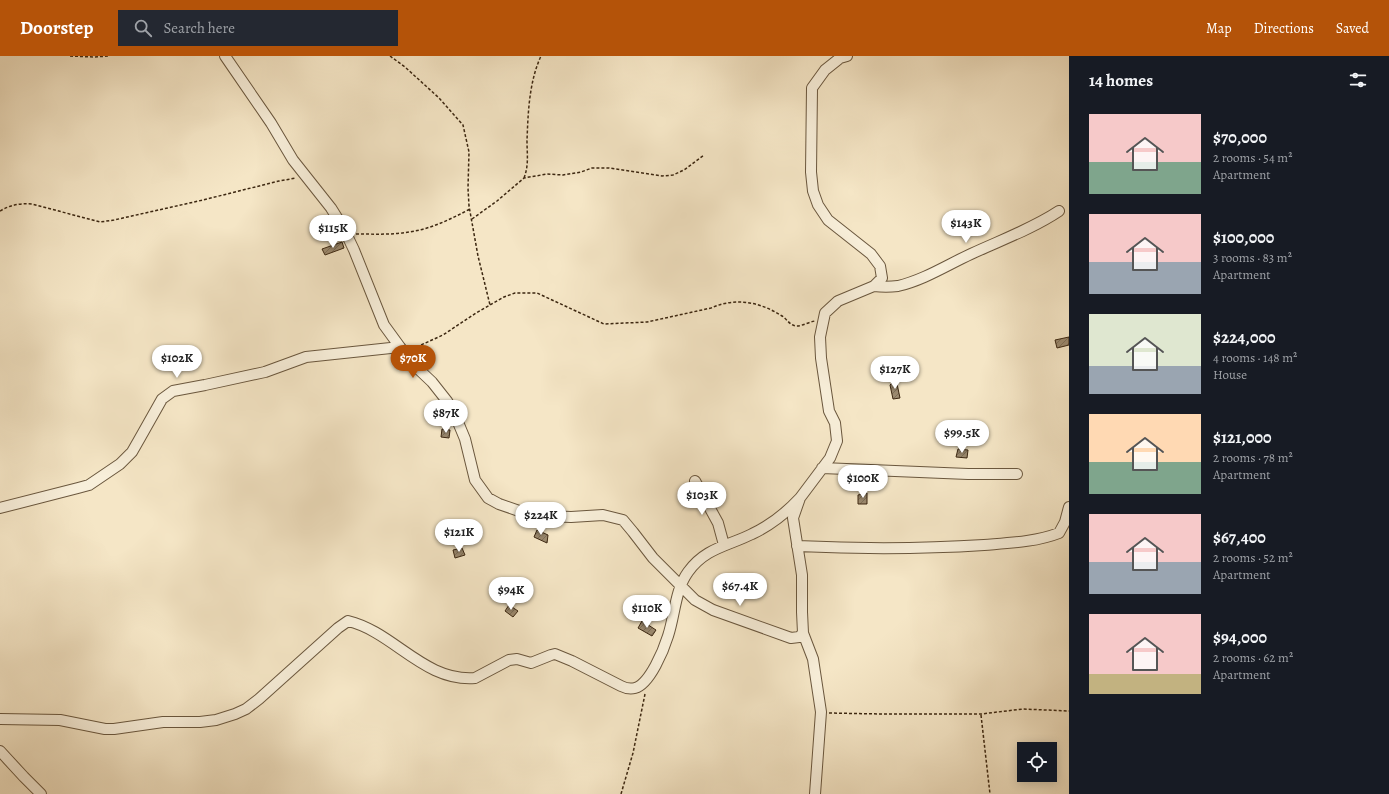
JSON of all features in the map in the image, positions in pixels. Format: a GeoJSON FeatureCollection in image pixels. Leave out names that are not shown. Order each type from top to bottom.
{"type":"FeatureCollection","features":[{"type":"Feature","properties":{"kind":"street"},"geometry":{"type":"LineString","coordinates":[[225,56],[271,123],[292,160],[331,208],[354,250],[384,325],[414,365],[432,382],[456,415],[465,439],[475,480],[488,498],[499,504],[522,512],[548,516],[571,517],[604,515],[623,520],[653,558],[680,587],[704,606],[791,638],[799,637],[804,633]]}},
{"type":"Feature","properties":{"kind":"street"},"geometry":{"type":"LineString","coordinates":[[0,719],[60,720],[110,729],[163,722],[200,722],[225,718],[246,709],[259,699],[338,628],[348,621],[382,636],[412,657],[434,670],[445,674],[474,678],[509,660],[517,659],[531,663],[555,654],[624,687],[636,688],[647,680],[668,637],[680,587],[688,572],[701,558],[724,544],[752,534],[788,511],[800,498],[830,458],[837,441],[835,423],[829,411],[821,358],[820,337],[825,313],[838,301],[874,286],[882,278],[880,266],[871,254],[828,220],[818,205],[813,191],[811,172],[812,88],[825,70],[840,58],[847,56]]}},
{"type":"Feature","properties":{"kind":"street"},"geometry":{"type":"LineString","coordinates":[[874,286],[899,286],[925,276],[969,254],[1045,221],[1059,211]]}},
{"type":"Feature","properties":{"kind":"street"},"geometry":{"type":"LineString","coordinates":[[0,508],[89,485],[104,476],[120,464],[132,452],[162,399],[173,391],[265,372],[306,357],[402,350]]}},
{"type":"Feature","properties":{"kind":"street"},"geometry":{"type":"LineString","coordinates":[[822,468],[968,474],[1017,474]]}},
{"type":"Feature","properties":{"kind":"street"},"geometry":{"type":"LineString","coordinates":[[695,481],[718,523],[724,544]]}},
{"type":"Feature","properties":{"kind":"street"},"geometry":{"type":"LineString","coordinates":[[800,498],[793,518],[802,575],[804,633],[814,659],[821,712],[815,794]]}},
{"type":"Feature","properties":{"kind":"street"},"geometry":{"type":"LineString","coordinates":[[797,546],[856,548],[1001,544],[1050,536],[1059,533],[1065,522],[1069,507]]}},
{"type":"Feature","properties":{"kind":"street"},"geometry":{"type":"LineString","coordinates":[[0,751],[41,794]]}},
{"type":"Feature","properties":{"kind":"path"},"geometry":{"type":"LineString","coordinates":[[70,56],[93,58],[110,56]]}},
{"type":"Feature","properties":{"kind":"path"},"geometry":{"type":"LineString","coordinates":[[390,56],[405,67],[439,98],[463,125],[468,152],[468,188],[470,209],[478,256],[490,305]]}},
{"type":"Feature","properties":{"kind":"path"},"geometry":{"type":"LineString","coordinates":[[524,178],[528,162],[527,143],[530,98],[533,81],[541,56]]}},
{"type":"Feature","properties":{"kind":"path"},"geometry":{"type":"LineString","coordinates":[[472,219],[497,201],[524,178],[547,174],[564,175],[581,172],[592,168],[609,168],[662,176],[674,175],[684,170],[704,155]]}},
{"type":"Feature","properties":{"kind":"path"},"geometry":{"type":"LineString","coordinates":[[0,211],[12,206],[27,204],[100,222],[203,200],[279,181],[298,178],[310,181]]}},
{"type":"Feature","properties":{"kind":"path"},"geometry":{"type":"LineString","coordinates":[[346,234],[389,234],[410,232],[434,226],[470,209]]}},
{"type":"Feature","properties":{"kind":"path"},"geometry":{"type":"LineString","coordinates":[[402,350],[443,335],[476,312],[515,293],[525,292],[537,293],[604,324],[646,322],[711,308],[718,305],[741,302],[757,304],[782,316],[792,325],[797,326],[824,317]]}},
{"type":"Feature","properties":{"kind":"path"},"geometry":{"type":"LineString","coordinates":[[621,794],[637,737],[647,680]]}},
{"type":"Feature","properties":{"kind":"path"},"geometry":{"type":"LineString","coordinates":[[821,712],[881,714],[981,714],[1023,709],[1069,711]]}},
{"type":"Feature","properties":{"kind":"path"},"geometry":{"type":"LineString","coordinates":[[981,714],[990,794]]}},
{"type":"Feature","properties":{"kind":"building"},"geometry":{"type":"Polygon","coordinates":[[[342,242],[344,248],[325,255],[322,249],[342,242]]]}},
{"type":"Feature","properties":{"kind":"building"},"geometry":{"type":"Polygon","coordinates":[[[1069,337],[1069,345],[1057,348],[1055,340],[1069,337]]]}},
{"type":"Feature","properties":{"kind":"building"},"geometry":{"type":"Polygon","coordinates":[[[896,379],[900,398],[893,399],[890,385],[896,379]]]}},
{"type":"Feature","properties":{"kind":"building"},"geometry":{"type":"Polygon","coordinates":[[[442,429],[450,430],[449,438],[441,437],[442,429]]]}},
{"type":"Feature","properties":{"kind":"building"},"geometry":{"type":"Polygon","coordinates":[[[958,449],[968,450],[967,458],[956,457],[958,449]]]}},
{"type":"Feature","properties":{"kind":"building"},"geometry":{"type":"Polygon","coordinates":[[[867,493],[867,504],[858,504],[858,495],[867,493]]]}},
{"type":"Feature","properties":{"kind":"building"},"geometry":{"type":"Polygon","coordinates":[[[537,530],[548,535],[547,543],[534,537],[537,530]]]}},
{"type":"Feature","properties":{"kind":"building"},"geometry":{"type":"Polygon","coordinates":[[[462,548],[465,555],[455,558],[453,550],[462,548]]]}},
{"type":"Feature","properties":{"kind":"building"},"geometry":{"type":"Polygon","coordinates":[[[509,605],[518,611],[513,617],[505,611],[509,605]]]}},
{"type":"Feature","properties":{"kind":"building"},"geometry":{"type":"Polygon","coordinates":[[[642,621],[656,630],[652,636],[638,628],[642,621]]]}}]}
